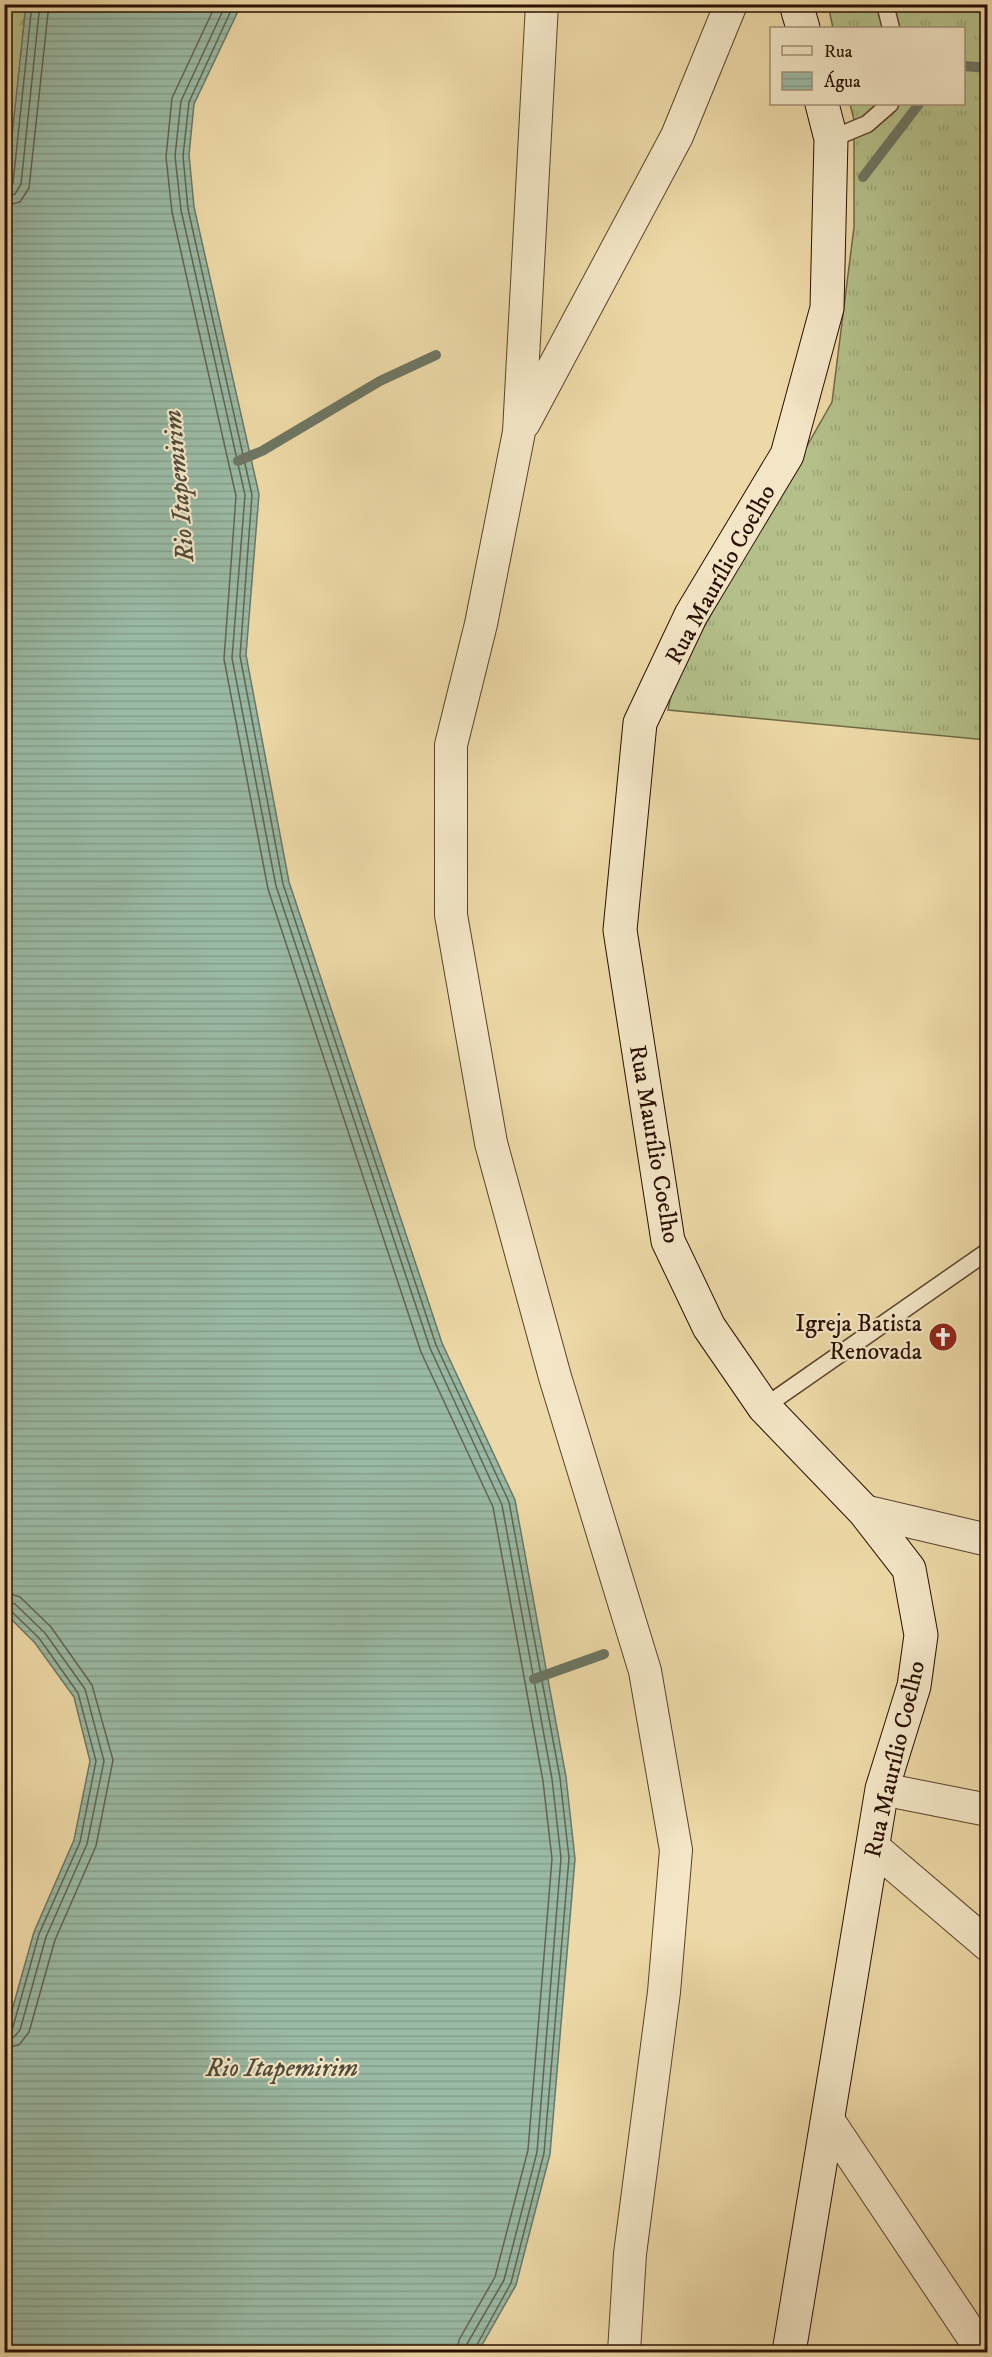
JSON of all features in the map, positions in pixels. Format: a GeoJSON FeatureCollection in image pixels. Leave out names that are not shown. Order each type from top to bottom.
{"type":"FeatureCollection","features":[{"type":"Feature","properties":{"kind":"main road"},"geometry":{"type":"LineString","coordinates":[[796,4],[803,27]]}},
{"type":"Feature","properties":{"kind":"main road","name":"Rua Maurílio Coelho"},"geometry":{"type":"LineString","coordinates":[[789,2352],[882,1789],[914,1686],[921,1635],[909,1569],[864,1511],[764,1407],[709,1327],[668,1241],[620,930],[640,723],[691,615],[787,455],[827,308],[831,138],[822,105]]}},
{"type":"Feature","properties":{"kind":"street"},"geometry":{"type":"LineString","coordinates":[[542,4],[519,432],[482,624],[451,746],[451,915],[490,1143],[555,1377],[645,1671],[676,1850],[664,1992],[630,2254],[624,2352]]}},
{"type":"Feature","properties":{"kind":"street"},"geometry":{"type":"LineString","coordinates":[[519,432],[676,136],[731,4]]}},
{"type":"Feature","properties":{"kind":"street"},"geometry":{"type":"LineString","coordinates":[[864,1511],[987,1540]]}},
{"type":"Feature","properties":{"kind":"street"},"geometry":{"type":"LineString","coordinates":[[882,1789],[987,1810]]}},
{"type":"Feature","properties":{"kind":"street"},"geometry":{"type":"LineString","coordinates":[[873,1847],[987,1945]]}},
{"type":"Feature","properties":{"kind":"street"},"geometry":{"type":"LineString","coordinates":[[828,2120],[983,2352]]}},
{"type":"Feature","properties":{"kind":"lane"},"geometry":{"type":"LineString","coordinates":[[885,4],[891,27]]}},
{"type":"Feature","properties":{"kind":"lane"},"geometry":{"type":"LineString","coordinates":[[831,138],[867,124],[889,105]]}},
{"type":"Feature","properties":{"kind":"lane"},"geometry":{"type":"LineString","coordinates":[[764,1407],[987,1251]]}},
{"type":"Feature","properties":{"kind":"green space"},"geometry":{"type":"Polygon","coordinates":[[[5,5],[26,5],[5,211],[5,5]]]}},
{"type":"Feature","properties":{"kind":"green space"},"geometry":{"type":"Polygon","coordinates":[[[828,5],[987,5],[987,740],[668,710],[672,690],[701,632],[832,402],[854,227],[854,120],[850,105],[965,105],[965,27],[833,27],[828,5]]]}},
{"type":"Feature","properties":{"kind":"water","name":"Rio Itapemirim"},"geometry":{"type":"Polygon","coordinates":[[[26,5],[241,5],[194,104],[189,155],[194,207],[259,494],[246,655],[289,882],[442,1343],[515,1500],[566,1777],[575,1859],[550,2154],[516,2285],[478,2352],[5,2352],[5,2035],[34,1932],[74,1840],[90,1761],[74,1697],[35,1643],[4,1612],[4,211],[26,5]]]}},
{"type":"Feature","properties":{"kind":"waterway"},"geometry":{"type":"LineString","coordinates":[[965,66],[988,68]]}},
{"type":"Feature","properties":{"kind":"waterway"},"geometry":{"type":"LineString","coordinates":[[863,177],[918,105]]}},
{"type":"Feature","properties":{"kind":"waterway"},"geometry":{"type":"LineString","coordinates":[[238,461],[262,451],[380,381],[436,355]]}},
{"type":"Feature","properties":{"kind":"waterway"},"geometry":{"type":"LineString","coordinates":[[534,1679],[604,1654]]}},
{"type":"Feature","properties":{"kind":"place","name":"Igreja Batista Renovada"},"geometry":{"type":"Point","coordinates":[943,1337]}}]}
